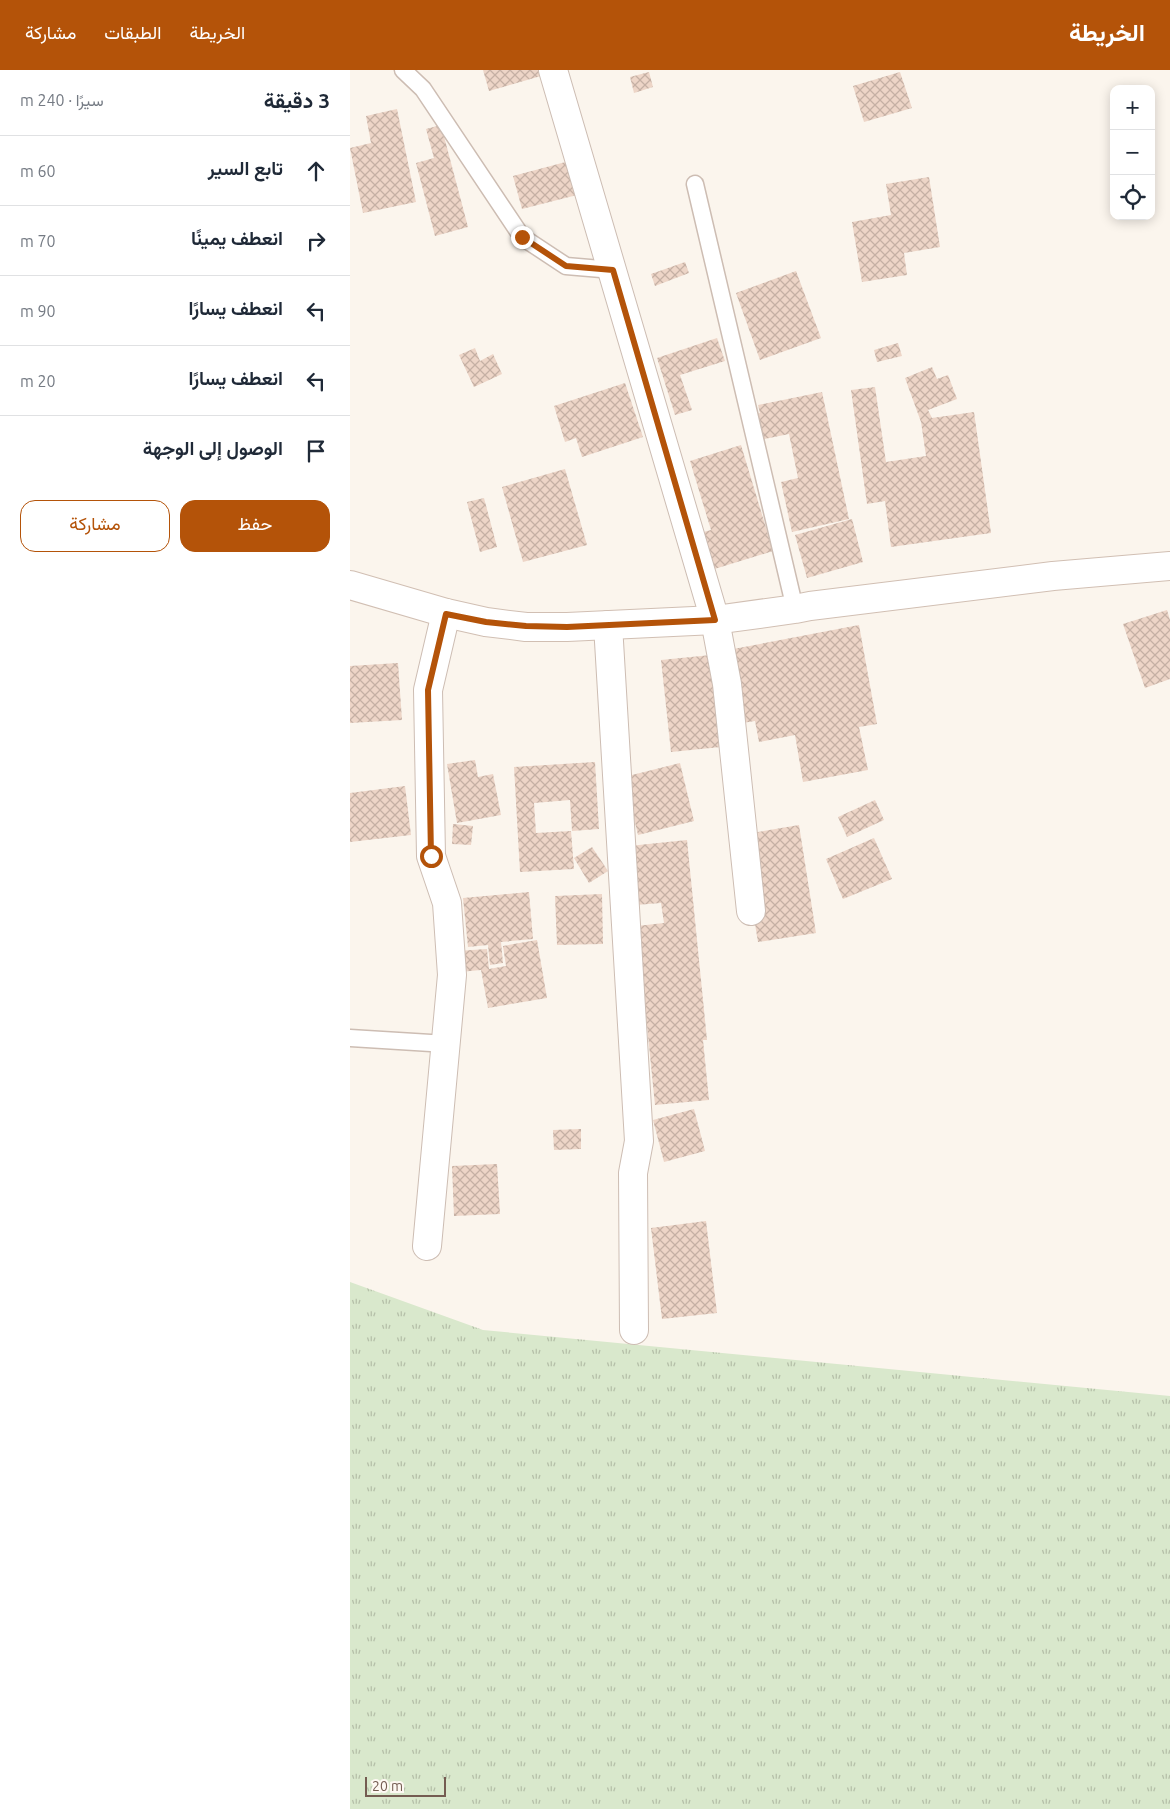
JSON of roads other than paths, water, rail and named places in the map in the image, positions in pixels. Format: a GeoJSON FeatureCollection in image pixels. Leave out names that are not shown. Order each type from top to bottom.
{"type":"FeatureCollection","features":[{"type":"Feature","properties":{"kind":"street"},"geometry":{"type":"LineString","coordinates":[[553,70],[715,620],[727,684],[751,912]]}},
{"type":"Feature","properties":{"kind":"street"},"geometry":{"type":"LineString","coordinates":[[350,585],[446,614],[486,622],[526,626],[608,625],[715,620],[972,585],[1170,566]]}},
{"type":"Feature","properties":{"kind":"street"},"geometry":{"type":"LineString","coordinates":[[427,1246],[452,975],[446,903],[431,856],[428,690],[446,614]]}},
{"type":"Feature","properties":{"kind":"street"},"geometry":{"type":"LineString","coordinates":[[608,625],[639,1141],[633,1173],[634,1330]]}},
{"type":"Feature","properties":{"kind":"lane"},"geometry":{"type":"LineString","coordinates":[[403,70],[423,89],[522,237],[566,266],[613,270]]}},
{"type":"Feature","properties":{"kind":"lane"},"geometry":{"type":"LineString","coordinates":[[695,184],[794,609]]}},
{"type":"Feature","properties":{"kind":"lane"},"geometry":{"type":"LineString","coordinates":[[350,1038],[447,1044]]}}]}
